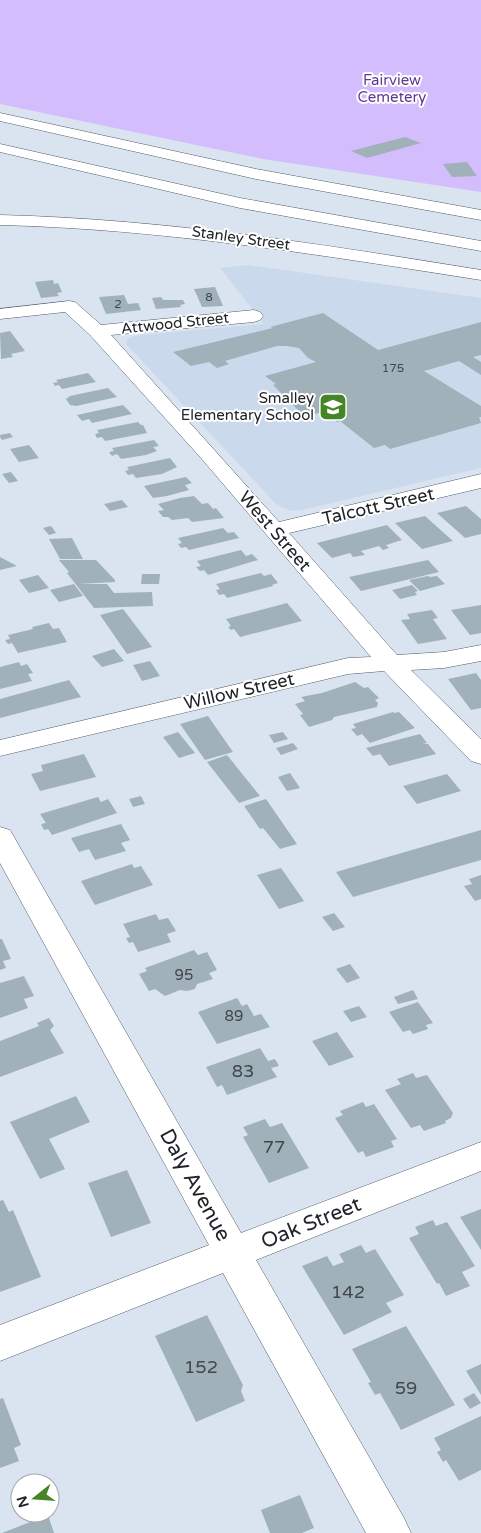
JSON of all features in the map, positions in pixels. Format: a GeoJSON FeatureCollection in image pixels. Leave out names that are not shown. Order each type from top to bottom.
{"type":"FeatureCollection","features":[{"type":"Feature","properties":{"kind":"main road"},"geometry":{"type":"LineString","coordinates":[[0,117],[292,181],[481,215]]}},
{"type":"Feature","properties":{"kind":"main road"},"geometry":{"type":"LineString","coordinates":[[0,148],[223,200],[481,247]]}},
{"type":"Feature","properties":{"kind":"main road"},"geometry":{"type":"LineString","coordinates":[[292,181],[381,187],[481,200]]}},
{"type":"Feature","properties":{"kind":"main road","name":"Stanley Street"},"geometry":{"type":"LineString","coordinates":[[0,220],[85,222],[186,230],[481,275]]}},
{"type":"Feature","properties":{"kind":"main road","name":"West Street"},"geometry":{"type":"LineString","coordinates":[[0,314],[69,306],[97,331],[389,662],[481,754]]}},
{"type":"Feature","properties":{"kind":"main road","name":"Attwood Street"},"geometry":{"type":"LineString","coordinates":[[97,331],[254,316]]}},
{"type":"Feature","properties":{"kind":"main road","name":"Talcott Street"},"geometry":{"type":"LineString","coordinates":[[274,530],[481,481]]}},
{"type":"Feature","properties":{"kind":"main road","name":"Willow Street"},"geometry":{"type":"LineString","coordinates":[[0,748],[348,666],[444,660],[481,653]]}},
{"type":"Feature","properties":{"kind":"main road","name":"Daly Avenue"},"geometry":{"type":"LineString","coordinates":[[0,837],[389,1533]]}},
{"type":"Feature","properties":{"kind":"main road","name":"Oak Street"},"geometry":{"type":"LineString","coordinates":[[0,1343],[234,1254],[481,1156]]}},
{"type":"Feature","properties":{"kind":"shaded area","name":"Smalley Elementary School"},"geometry":{"type":"Polygon","coordinates":[[[248,265],[481,298],[481,468],[302,510],[291,511],[277,505],[127,345],[126,341],[131,337],[139,335],[264,324],[220,268],[248,265]]]}},
{"type":"Feature","properties":{"kind":"green space","name":"Fairview Cemetery"},"geometry":{"type":"Polygon","coordinates":[[[0,0],[481,0],[481,192],[263,159],[0,104],[0,0]]]}},
{"type":"Feature","properties":{"kind":"building"},"geometry":{"type":"Polygon","coordinates":[[[405,137],[421,143],[367,158],[351,151],[405,137]]]}},
{"type":"Feature","properties":{"kind":"building"},"geometry":{"type":"Polygon","coordinates":[[[467,162],[477,176],[452,177],[443,164],[467,162]]]}},
{"type":"Feature","properties":{"kind":"building"},"geometry":{"type":"Polygon","coordinates":[[[53,280],[54,284],[58,283],[62,292],[57,293],[59,296],[41,298],[35,282],[53,280]]]}},
{"type":"Feature","properties":{"kind":"building"},"geometry":{"type":"Polygon","coordinates":[[[215,287],[223,306],[202,307],[194,289],[215,287]]]}},
{"type":"Feature","properties":{"kind":"building"},"geometry":{"type":"Polygon","coordinates":[[[124,295],[128,304],[138,303],[141,310],[106,314],[99,297],[124,295]]]}},
{"type":"Feature","properties":{"kind":"building"},"geometry":{"type":"Polygon","coordinates":[[[161,297],[163,300],[183,300],[185,304],[180,305],[181,307],[156,309],[152,298],[161,297]]]}},
{"type":"Feature","properties":{"kind":"building"},"geometry":{"type":"Polygon","coordinates":[[[323,313],[378,350],[481,322],[481,355],[473,357],[481,362],[481,375],[459,361],[424,371],[481,406],[481,417],[479,417],[481,423],[390,449],[385,445],[374,448],[340,421],[337,422],[324,412],[304,416],[273,385],[276,384],[265,376],[316,362],[308,358],[299,348],[277,346],[225,361],[229,364],[217,368],[209,362],[191,366],[173,352],[273,328],[270,327],[323,313]]]}},
{"type":"Feature","properties":{"kind":"building"},"geometry":{"type":"Polygon","coordinates":[[[10,331],[25,351],[11,354],[13,357],[1,359],[0,333],[10,331]]]}},
{"type":"Feature","properties":{"kind":"building"},"geometry":{"type":"Polygon","coordinates":[[[88,373],[96,382],[62,389],[59,385],[55,386],[53,383],[58,382],[56,380],[88,373]]]}},
{"type":"Feature","properties":{"kind":"building"},"geometry":{"type":"Polygon","coordinates":[[[108,388],[117,397],[76,406],[70,405],[66,399],[70,396],[108,388]]]}},
{"type":"Feature","properties":{"kind":"building"},"geometry":{"type":"Polygon","coordinates":[[[123,405],[132,414],[92,423],[89,419],[82,421],[77,415],[123,405]]]}},
{"type":"Feature","properties":{"kind":"building"},"geometry":{"type":"Polygon","coordinates":[[[138,422],[143,425],[147,433],[105,441],[102,437],[97,438],[95,434],[99,433],[97,430],[138,422]]]}},
{"type":"Feature","properties":{"kind":"building"},"geometry":{"type":"Polygon","coordinates":[[[10,433],[13,437],[2,440],[0,437],[0,435],[10,433]]]}},
{"type":"Feature","properties":{"kind":"building"},"geometry":{"type":"Polygon","coordinates":[[[154,440],[159,446],[153,447],[157,451],[146,455],[121,459],[117,454],[112,456],[109,452],[114,451],[112,448],[154,440]]]}},
{"type":"Feature","properties":{"kind":"building"},"geometry":{"type":"Polygon","coordinates":[[[29,445],[39,458],[19,462],[10,449],[29,445]]]}},
{"type":"Feature","properties":{"kind":"building"},"geometry":{"type":"Polygon","coordinates":[[[170,458],[177,467],[162,474],[136,478],[133,474],[128,475],[125,471],[129,470],[127,467],[170,458]]]}},
{"type":"Feature","properties":{"kind":"building"},"geometry":{"type":"Polygon","coordinates":[[[11,472],[18,481],[9,483],[2,474],[11,472]]]}},
{"type":"Feature","properties":{"kind":"building"},"geometry":{"type":"Polygon","coordinates":[[[186,477],[192,483],[185,485],[189,490],[167,496],[153,498],[144,486],[186,477]]]}},
{"type":"Feature","properties":{"kind":"building"},"geometry":{"type":"Polygon","coordinates":[[[194,496],[202,504],[208,503],[213,509],[216,508],[224,518],[192,522],[188,518],[172,520],[168,517],[163,517],[158,511],[164,510],[158,504],[194,496]]]}},
{"type":"Feature","properties":{"kind":"building"},"geometry":{"type":"Polygon","coordinates":[[[122,500],[128,507],[110,511],[104,504],[122,500]]]}},
{"type":"Feature","properties":{"kind":"building"},"geometry":{"type":"Polygon","coordinates":[[[466,506],[481,519],[481,534],[465,538],[437,513],[466,506]]]}},
{"type":"Feature","properties":{"kind":"building"},"geometry":{"type":"Polygon","coordinates":[[[425,516],[453,541],[422,549],[395,523],[425,516]]]}},
{"type":"Feature","properties":{"kind":"building"},"geometry":{"type":"Polygon","coordinates":[[[387,525],[402,540],[386,545],[389,548],[383,550],[379,546],[361,551],[365,555],[353,557],[350,553],[332,558],[317,543],[387,525]]]}},
{"type":"Feature","properties":{"kind":"building"},"geometry":{"type":"Polygon","coordinates":[[[50,526],[56,533],[49,535],[43,528],[50,526]]]}},
{"type":"Feature","properties":{"kind":"building"},"geometry":{"type":"Polygon","coordinates":[[[223,528],[228,533],[234,532],[239,538],[189,550],[186,547],[181,548],[178,544],[182,543],[178,538],[223,528]]]}},
{"type":"Feature","properties":{"kind":"building"},"geometry":{"type":"Polygon","coordinates":[[[72,538],[83,559],[60,559],[49,539],[72,538]]]}},
{"type":"Feature","properties":{"kind":"building"},"geometry":{"type":"Polygon","coordinates":[[[241,550],[246,556],[252,554],[258,560],[208,575],[204,570],[200,571],[196,567],[201,566],[197,561],[241,550]]]}},
{"type":"Feature","properties":{"kind":"building"},"geometry":{"type":"Polygon","coordinates":[[[0,557],[17,566],[0,570],[0,557]]]}},
{"type":"Feature","properties":{"kind":"building"},"geometry":{"type":"Polygon","coordinates":[[[59,560],[96,560],[115,582],[78,584],[107,584],[114,593],[152,592],[153,606],[94,608],[59,560]]]}},
{"type":"Feature","properties":{"kind":"building"},"geometry":{"type":"Polygon","coordinates":[[[428,560],[439,572],[361,591],[349,577],[428,560]]]}},
{"type":"Feature","properties":{"kind":"building"},"geometry":{"type":"Polygon","coordinates":[[[261,573],[264,576],[271,574],[278,583],[227,598],[224,594],[219,595],[216,590],[220,589],[216,584],[261,573]]]}},
{"type":"Feature","properties":{"kind":"building"},"geometry":{"type":"Polygon","coordinates":[[[142,574],[160,574],[159,584],[141,584],[142,574]]]}},
{"type":"Feature","properties":{"kind":"building"},"geometry":{"type":"Polygon","coordinates":[[[38,575],[49,588],[29,593],[19,580],[38,575]]]}},
{"type":"Feature","properties":{"kind":"building"},"geometry":{"type":"Polygon","coordinates":[[[437,576],[445,584],[420,591],[409,580],[437,576]]]}},
{"type":"Feature","properties":{"kind":"building"},"geometry":{"type":"Polygon","coordinates":[[[74,584],[83,596],[59,602],[50,590],[74,584]]]}},
{"type":"Feature","properties":{"kind":"building"},"geometry":{"type":"Polygon","coordinates":[[[412,585],[418,591],[415,592],[417,595],[400,599],[392,590],[412,585]]]}},
{"type":"Feature","properties":{"kind":"building"},"geometry":{"type":"Polygon","coordinates":[[[287,603],[302,621],[240,637],[234,629],[231,630],[228,627],[231,626],[226,619],[287,603]]]}},
{"type":"Feature","properties":{"kind":"building"},"geometry":{"type":"Polygon","coordinates":[[[481,605],[481,633],[470,635],[451,610],[481,605]]]}},
{"type":"Feature","properties":{"kind":"building"},"geometry":{"type":"Polygon","coordinates":[[[123,609],[152,647],[127,654],[100,615],[123,609]]]}},
{"type":"Feature","properties":{"kind":"building"},"geometry":{"type":"Polygon","coordinates":[[[432,610],[438,618],[433,619],[447,639],[418,644],[401,620],[410,619],[407,614],[432,610]]]}},
{"type":"Feature","properties":{"kind":"building"},"geometry":{"type":"Polygon","coordinates":[[[49,623],[53,629],[59,628],[67,642],[18,653],[12,643],[8,644],[5,640],[10,639],[8,635],[49,623]]]}},
{"type":"Feature","properties":{"kind":"building"},"geometry":{"type":"Polygon","coordinates":[[[114,649],[124,661],[102,667],[92,656],[114,649]]]}},
{"type":"Feature","properties":{"kind":"building"},"geometry":{"type":"Polygon","coordinates":[[[150,661],[160,676],[142,681],[133,665],[150,661]]]}},
{"type":"Feature","properties":{"kind":"building"},"geometry":{"type":"Polygon","coordinates":[[[19,662],[21,666],[27,664],[33,673],[28,674],[32,681],[0,689],[0,667],[19,662]]]}},
{"type":"Feature","properties":{"kind":"building"},"geometry":{"type":"Polygon","coordinates":[[[476,673],[481,680],[481,708],[471,710],[448,679],[476,673]]]}},
{"type":"Feature","properties":{"kind":"building"},"geometry":{"type":"Polygon","coordinates":[[[69,680],[81,697],[0,718],[0,699],[69,680]]]}},
{"type":"Feature","properties":{"kind":"building"},"geometry":{"type":"Polygon","coordinates":[[[355,682],[364,688],[368,687],[379,698],[375,700],[378,703],[377,707],[334,717],[332,720],[309,727],[300,715],[303,714],[295,704],[305,701],[301,697],[322,693],[355,682]]]}},
{"type":"Feature","properties":{"kind":"building"},"geometry":{"type":"Polygon","coordinates":[[[393,712],[399,712],[415,728],[370,743],[362,734],[357,736],[351,729],[356,728],[353,724],[393,712]]]}},
{"type":"Feature","properties":{"kind":"building"},"geometry":{"type":"Polygon","coordinates":[[[208,716],[233,752],[205,760],[180,724],[208,716]]]}},
{"type":"Feature","properties":{"kind":"building"},"geometry":{"type":"Polygon","coordinates":[[[178,732],[195,753],[179,758],[163,737],[178,732]]]}},
{"type":"Feature","properties":{"kind":"building"},"geometry":{"type":"Polygon","coordinates":[[[283,732],[288,739],[274,743],[269,735],[283,732]]]}},
{"type":"Feature","properties":{"kind":"building"},"geometry":{"type":"Polygon","coordinates":[[[420,734],[427,743],[422,744],[428,744],[436,754],[389,766],[380,754],[373,756],[366,748],[420,734]]]}},
{"type":"Feature","properties":{"kind":"building"},"geometry":{"type":"Polygon","coordinates":[[[293,743],[298,749],[281,755],[276,748],[293,743]]]}},
{"type":"Feature","properties":{"kind":"building"},"geometry":{"type":"Polygon","coordinates":[[[84,754],[96,777],[40,791],[31,774],[43,771],[41,765],[84,754]]]}},
{"type":"Feature","properties":{"kind":"building"},"geometry":{"type":"Polygon","coordinates":[[[227,755],[260,796],[239,803],[207,762],[227,755]]]}},
{"type":"Feature","properties":{"kind":"building"},"geometry":{"type":"Polygon","coordinates":[[[290,773],[300,788],[287,791],[278,777],[290,773]]]}},
{"type":"Feature","properties":{"kind":"building"},"geometry":{"type":"Polygon","coordinates":[[[447,774],[461,791],[417,804],[403,786],[447,774]]]}},
{"type":"Feature","properties":{"kind":"building"},"geometry":{"type":"Polygon","coordinates":[[[141,796],[145,804],[133,807],[129,799],[141,796]]]}},
{"type":"Feature","properties":{"kind":"building"},"geometry":{"type":"Polygon","coordinates":[[[98,797],[101,802],[108,799],[117,813],[52,835],[48,829],[44,830],[41,824],[46,823],[40,814],[98,797]]]}},
{"type":"Feature","properties":{"kind":"building"},"geometry":{"type":"Polygon","coordinates":[[[266,799],[297,844],[280,849],[263,828],[260,829],[244,806],[266,799]]]}},
{"type":"Feature","properties":{"kind":"building"},"geometry":{"type":"Polygon","coordinates":[[[121,824],[130,840],[121,843],[126,851],[95,860],[89,849],[79,852],[71,838],[121,824]]]}},
{"type":"Feature","properties":{"kind":"building"},"geometry":{"type":"Polygon","coordinates":[[[481,830],[481,860],[353,897],[336,872],[481,830]]]}},
{"type":"Feature","properties":{"kind":"building"},"geometry":{"type":"Polygon","coordinates":[[[132,864],[134,868],[141,866],[153,885],[95,905],[81,881],[132,864]]]}},
{"type":"Feature","properties":{"kind":"building"},"geometry":{"type":"Polygon","coordinates":[[[281,868],[304,901],[279,909],[257,875],[281,868]]]}},
{"type":"Feature","properties":{"kind":"building"},"geometry":{"type":"Polygon","coordinates":[[[481,875],[481,899],[475,901],[464,886],[472,884],[469,879],[481,875]]]}},
{"type":"Feature","properties":{"kind":"building"},"geometry":{"type":"Polygon","coordinates":[[[334,913],[345,927],[333,931],[322,917],[334,913]]]}},
{"type":"Feature","properties":{"kind":"building"},"geometry":{"type":"Polygon","coordinates":[[[156,914],[159,920],[168,918],[176,931],[167,934],[171,942],[138,952],[133,942],[129,943],[126,938],[130,937],[123,924],[156,914]]]}},
{"type":"Feature","properties":{"kind":"building"},"geometry":{"type":"Polygon","coordinates":[[[0,939],[2,939],[11,959],[3,961],[6,968],[0,970],[0,939]]]}},
{"type":"Feature","properties":{"kind":"building"},"geometry":{"type":"Polygon","coordinates":[[[194,950],[198,955],[207,952],[217,970],[209,973],[213,979],[197,984],[195,989],[180,990],[165,996],[155,989],[149,991],[139,974],[147,971],[145,968],[194,950]]]}},
{"type":"Feature","properties":{"kind":"building"},"geometry":{"type":"Polygon","coordinates":[[[350,964],[360,978],[347,983],[336,969],[350,964]]]}},
{"type":"Feature","properties":{"kind":"building"},"geometry":{"type":"Polygon","coordinates":[[[24,976],[34,996],[24,999],[28,1008],[0,1018],[0,983],[24,976]]]}},
{"type":"Feature","properties":{"kind":"building"},"geometry":{"type":"Polygon","coordinates":[[[413,990],[418,999],[398,1004],[394,997],[413,990]]]}},
{"type":"Feature","properties":{"kind":"building"},"geometry":{"type":"Polygon","coordinates":[[[237,998],[242,1006],[247,1004],[254,1016],[261,1014],[270,1027],[217,1044],[198,1012],[237,998]]]}},
{"type":"Feature","properties":{"kind":"building"},"geometry":{"type":"Polygon","coordinates":[[[418,1002],[433,1023],[426,1025],[428,1029],[413,1034],[410,1030],[403,1032],[389,1012],[418,1002]]]}},
{"type":"Feature","properties":{"kind":"building"},"geometry":{"type":"Polygon","coordinates":[[[359,1006],[367,1017],[351,1022],[343,1011],[359,1006]]]}},
{"type":"Feature","properties":{"kind":"building"},"geometry":{"type":"Polygon","coordinates":[[[49,1018],[54,1026],[50,1030],[64,1053],[0,1077],[0,1041],[39,1026],[37,1023],[49,1018]]]}},
{"type":"Feature","properties":{"kind":"building"},"geometry":{"type":"Polygon","coordinates":[[[337,1032],[354,1057],[329,1066],[312,1041],[337,1032]]]}},
{"type":"Feature","properties":{"kind":"building"},"geometry":{"type":"Polygon","coordinates":[[[260,1048],[268,1061],[275,1059],[279,1066],[271,1068],[277,1077],[227,1095],[222,1085],[217,1087],[206,1067],[260,1048]]]}},
{"type":"Feature","properties":{"kind":"building"},"geometry":{"type":"Polygon","coordinates":[[[413,1073],[416,1078],[427,1075],[453,1113],[451,1118],[445,1121],[446,1123],[424,1131],[420,1125],[411,1128],[385,1090],[401,1084],[397,1079],[413,1073]]]}},
{"type":"Feature","properties":{"kind":"building"},"geometry":{"type":"Polygon","coordinates":[[[76,1096],[90,1122],[49,1139],[65,1169],[40,1179],[10,1122],[76,1096]]]}},
{"type":"Feature","properties":{"kind":"building"},"geometry":{"type":"Polygon","coordinates":[[[363,1102],[366,1107],[374,1104],[397,1139],[391,1141],[394,1147],[366,1157],[363,1151],[358,1153],[335,1118],[343,1115],[340,1111],[363,1102]]]}},
{"type":"Feature","properties":{"kind":"building"},"geometry":{"type":"Polygon","coordinates":[[[265,1119],[270,1127],[282,1123],[309,1168],[269,1183],[243,1137],[248,1135],[243,1127],[265,1119]]]}},
{"type":"Feature","properties":{"kind":"building"},"geometry":{"type":"Polygon","coordinates":[[[127,1170],[151,1223],[111,1237],[88,1183],[127,1170]]]}},
{"type":"Feature","properties":{"kind":"building"},"geometry":{"type":"Polygon","coordinates":[[[3,1200],[9,1212],[13,1210],[41,1277],[0,1292],[0,1201],[3,1200]]]}},
{"type":"Feature","properties":{"kind":"building"},"geometry":{"type":"Polygon","coordinates":[[[481,1209],[481,1250],[460,1217],[481,1209]]]}},
{"type":"Feature","properties":{"kind":"building"},"geometry":{"type":"Polygon","coordinates":[[[433,1220],[436,1226],[447,1222],[475,1266],[462,1272],[470,1286],[446,1296],[409,1238],[419,1234],[415,1227],[433,1220]]]}},
{"type":"Feature","properties":{"kind":"building"},"geometry":{"type":"Polygon","coordinates":[[[361,1245],[366,1253],[375,1249],[404,1295],[386,1303],[392,1312],[344,1335],[302,1266],[327,1256],[333,1266],[344,1262],[339,1254],[361,1245]]]}},
{"type":"Feature","properties":{"kind":"building"},"geometry":{"type":"Polygon","coordinates":[[[207,1315],[243,1385],[241,1391],[245,1401],[196,1422],[155,1336],[207,1315]]]}},
{"type":"Feature","properties":{"kind":"building"},"geometry":{"type":"Polygon","coordinates":[[[406,1326],[455,1405],[401,1430],[380,1393],[375,1395],[368,1383],[371,1382],[352,1349],[406,1326]]]}},
{"type":"Feature","properties":{"kind":"building"},"geometry":{"type":"Polygon","coordinates":[[[481,1364],[481,1395],[466,1371],[481,1364]]]}},
{"type":"Feature","properties":{"kind":"building"},"geometry":{"type":"Polygon","coordinates":[[[474,1393],[481,1403],[470,1409],[463,1399],[474,1393]]]}},
{"type":"Feature","properties":{"kind":"building"},"geometry":{"type":"Polygon","coordinates":[[[3,1398],[21,1445],[14,1448],[19,1461],[0,1468],[0,1399],[3,1398]]]}},
{"type":"Feature","properties":{"kind":"building"},"geometry":{"type":"Polygon","coordinates":[[[481,1416],[481,1470],[459,1481],[446,1460],[443,1462],[437,1452],[441,1450],[434,1438],[481,1416]]]}},
{"type":"Feature","properties":{"kind":"building"},"geometry":{"type":"Polygon","coordinates":[[[300,1495],[314,1528],[302,1533],[270,1533],[261,1510],[300,1495]]]}},
{"type":"Feature","properties":{"kind":"building"},"geometry":{"type":"Polygon","coordinates":[[[28,1523],[51,1523],[54,1533],[2,1533],[28,1523]]]}},
{"type":"Feature","properties":{"kind":"place","name":"Smalley Elementary School"},"geometry":{"type":"Point","coordinates":[333,407]}}]}
